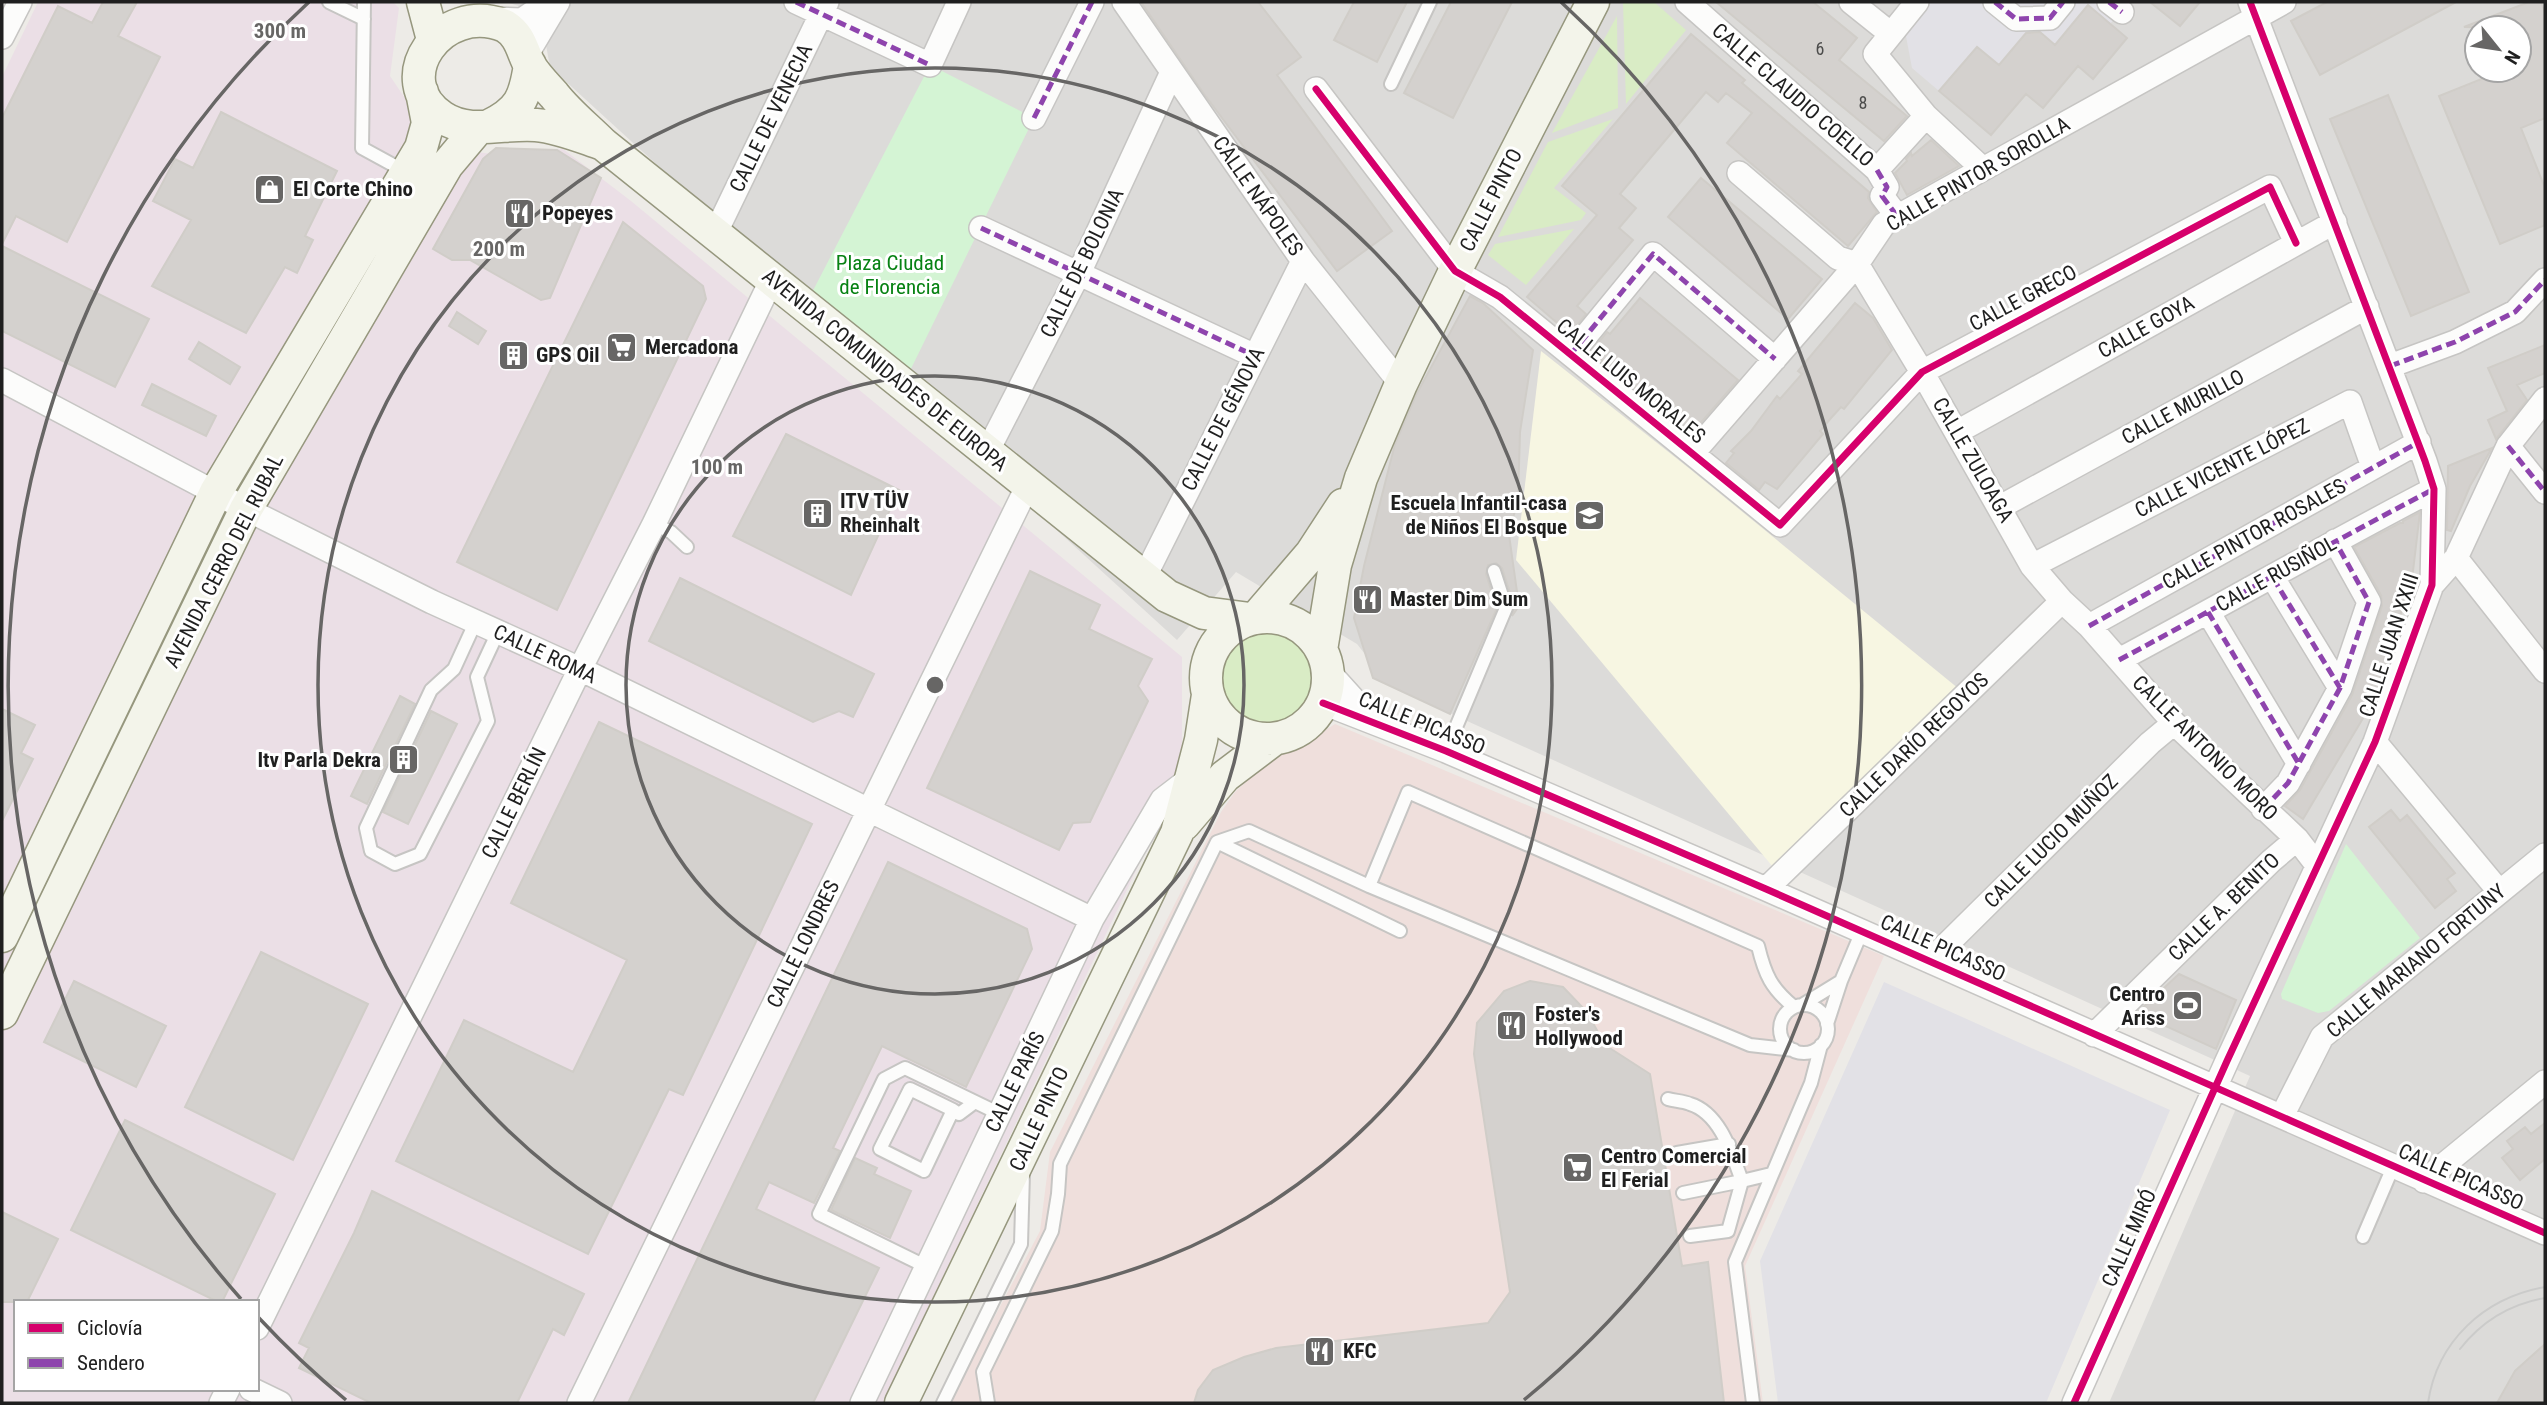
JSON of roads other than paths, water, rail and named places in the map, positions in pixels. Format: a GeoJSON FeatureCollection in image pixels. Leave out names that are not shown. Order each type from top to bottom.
{"type":"FeatureCollection","features":[{"type":"Feature","properties":{"kind":"street"},"geometry":{"type":"LineString","coordinates":[[2,37],[20,2]]}},
{"type":"Feature","properties":{"kind":"street"},"geometry":{"type":"LineString","coordinates":[[423,2],[432,36]]}},
{"type":"Feature","properties":{"kind":"street"},"geometry":{"type":"LineString","coordinates":[[548,2],[522,20],[482,13],[452,22],[432,36],[423,53],[419,72],[422,91],[431,107],[442,117],[461,126],[538,125],[603,144]]}},
{"type":"Feature","properties":{"kind":"street"},"geometry":{"type":"LineString","coordinates":[[484,127],[506,117],[516,108],[526,92],[528,60],[558,2]]}},
{"type":"Feature","properties":{"kind":"street"},"geometry":{"type":"LineString","coordinates":[[796,2],[824,8],[930,65],[959,2]]}},
{"type":"Feature","properties":{"kind":"street"},"geometry":{"type":"LineString","coordinates":[[1034,118],[1092,2]]}},
{"type":"Feature","properties":{"kind":"street","name":"CALLE NÁPOLES"},"geometry":{"type":"LineString","coordinates":[[1124,2],[1303,261],[1401,384]]}},
{"type":"Feature","properties":{"kind":"street","name":"CALLE PINTO"},"geometry":{"type":"LineString","coordinates":[[1324,660],[1335,565],[1361,478],[1401,384],[1455,271],[1593,2]]}},
{"type":"Feature","properties":{"kind":"street"},"geometry":{"type":"LineString","coordinates":[[1851,2],[1891,34]]}},
{"type":"Feature","properties":{"kind":"street"},"geometry":{"type":"LineString","coordinates":[[1917,2],[1875,54],[1926,116],[1983,169]]}},
{"type":"Feature","properties":{"kind":"street"},"geometry":{"type":"LineString","coordinates":[[1995,2],[2016,19],[2050,18],[2063,2]]}},
{"type":"Feature","properties":{"kind":"street","name":"CALLE PINTOR SOROLLA"},"geometry":{"type":"LineString","coordinates":[[1693,453],[1857,264],[1884,224],[1983,169],[2253,9],[2284,2]]}},
{"type":"Feature","properties":{"kind":"street","name":"CALLE CLAUDIO COELLO"},"geometry":{"type":"LineString","coordinates":[[1691,3],[1877,170],[1926,116]]}},
{"type":"Feature","properties":{"kind":"street","name":"CALLE DE VENECIA"},"geometry":{"type":"LineString","coordinates":[[715,234],[824,8]]}},
{"type":"Feature","properties":{"kind":"street","name":"CALLE JUAN XXIII"},"geometry":{"type":"LineString","coordinates":[[2215,1087],[2375,742],[2432,585],[2434,489],[2419,442],[2253,9]]}},
{"type":"Feature","properties":{"kind":"street"},"geometry":{"type":"LineString","coordinates":[[482,13],[507,27],[517,37],[528,60]]}},
{"type":"Feature","properties":{"kind":"street","name":"AVENIDA COMUNIDADES DE EUROPA"},"geometry":{"type":"LineString","coordinates":[[528,60],[556,99],[603,144],[1155,587],[1204,613],[1253,619]]}},
{"type":"Feature","properties":{"kind":"street","name":"CALLE DE BOLONIA"},"geometry":{"type":"LineString","coordinates":[[987,452],[1079,274],[1172,72]]}},
{"type":"Feature","properties":{"kind":"street"},"geometry":{"type":"LineString","coordinates":[[1317,89],[1455,271]]}},
{"type":"Feature","properties":{"kind":"street","name":"AVENIDA CERRO DEL RUBAL"},"geometry":{"type":"LineString","coordinates":[[2,936],[216,492],[421,148],[428,123],[422,91]]}},
{"type":"Feature","properties":{"kind":"street","name":"AVENIDA CERRO DEL RUBAL"},"geometry":{"type":"LineString","coordinates":[[2,1013],[246,509],[447,165],[484,127]]}},
{"type":"Feature","properties":{"kind":"street"},"geometry":{"type":"LineString","coordinates":[[1877,170],[1887,187],[1882,196],[1897,216]]}},
{"type":"Feature","properties":{"kind":"street"},"geometry":{"type":"LineString","coordinates":[[1740,173],[1838,258],[1857,264]]}},
{"type":"Feature","properties":{"kind":"street","name":"CALLE GRECO"},"geometry":{"type":"LineString","coordinates":[[1780,525],[1923,372],[2270,187],[2296,243]]}},
{"type":"Feature","properties":{"kind":"street","name":"CALLE GOYA"},"geometry":{"type":"LineString","coordinates":[[1957,432],[2335,222]]}},
{"type":"Feature","properties":{"kind":"street"},"geometry":{"type":"LineString","coordinates":[[981,228],[1255,356]]}},
{"type":"Feature","properties":{"kind":"street"},"geometry":{"type":"LineString","coordinates":[[1571,354],[1653,254],[1775,359]]}},
{"type":"Feature","properties":{"kind":"street","name":"CALLE DE GÉNOVA"},"geometry":{"type":"LineString","coordinates":[[1155,587],[1255,356],[1303,261]]}},
{"type":"Feature","properties":{"kind":"street","name":"CALLE ZULOAGA"},"geometry":{"type":"LineString","coordinates":[[1857,264],[1923,372],[2032,566],[2062,601]]}},
{"type":"Feature","properties":{"kind":"street","name":"CALLE LUIS MORALES"},"geometry":{"type":"LineString","coordinates":[[1455,271],[1500,297],[1780,525]]}},
{"type":"Feature","properties":{"kind":"street","name":"CALLE BERLÍN"},"geometry":{"type":"LineString","coordinates":[[259,1324],[772,279]]}},
{"type":"Feature","properties":{"kind":"street"},"geometry":{"type":"LineString","coordinates":[[2390,366],[2455,342],[2515,312],[2545,280]]}},
{"type":"Feature","properties":{"kind":"street","name":"CALLE MURILLO"},"geometry":{"type":"LineString","coordinates":[[2000,507],[2367,307]]}},
{"type":"Feature","properties":{"kind":"street","name":"CALLE ROMA"},"geometry":{"type":"LineString","coordinates":[[2,380],[246,509],[1092,919]]}},
{"type":"Feature","properties":{"kind":"street"},"geometry":{"type":"LineString","coordinates":[[2432,585],[2456,558],[2508,446],[2545,399]]}},
{"type":"Feature","properties":{"kind":"street","name":"CALLE VICENTE LÓPEZ"},"geometry":{"type":"LineString","coordinates":[[2032,566],[2350,401],[2373,467]]}},
{"type":"Feature","properties":{"kind":"street","name":"CALLE PINTOR ROSALES"},"geometry":{"type":"LineString","coordinates":[[2089,626],[2419,442]]}},
{"type":"Feature","properties":{"kind":"street"},"geometry":{"type":"LineString","coordinates":[[2508,446],[2545,492]]}},
{"type":"Feature","properties":{"kind":"street","name":"CALLE PINTO"},"geometry":{"type":"LineString","coordinates":[[1253,619],[1311,554],[1361,478]]}},
{"type":"Feature","properties":{"kind":"street","name":"CALLE LONDRES"},"geometry":{"type":"LineString","coordinates":[[579,1403],[1028,485]]}},
{"type":"Feature","properties":{"kind":"street","name":"CALLE RUSIÑOL"},"geometry":{"type":"LineString","coordinates":[[2119,660],[2434,489]]}},
{"type":"Feature","properties":{"kind":"street"},"geometry":{"type":"LineString","coordinates":[[2263,808],[2288,783],[2340,688],[2369,602],[2335,541]]}},
{"type":"Feature","properties":{"kind":"street"},"geometry":{"type":"LineString","coordinates":[[2456,558],[2545,671]]}},
{"type":"Feature","properties":{"kind":"street"},"geometry":{"type":"LineString","coordinates":[[2273,578],[2340,688]]}},
{"type":"Feature","properties":{"kind":"street","name":"AVENIDA COMUNIDADES DE EUROPA"},"geometry":{"type":"LineString","coordinates":[[1155,587],[1192,633],[1207,688]]}},
{"type":"Feature","properties":{"kind":"street","name":"CALLE ANTONIO MORO"},"geometry":{"type":"LineString","coordinates":[[2062,601],[2089,626],[2174,723],[2297,839],[2317,865]]}},
{"type":"Feature","properties":{"kind":"street","name":"CALLE DARÍO REGOYOS"},"geometry":{"type":"LineString","coordinates":[[1766,889],[2062,601]]}},
{"type":"Feature","properties":{"kind":"street"},"geometry":{"type":"LineString","coordinates":[[2208,612],[2299,764]]}},
{"type":"Feature","properties":{"kind":"street"},"geometry":{"type":"LineString","coordinates":[[1275,618],[1294,623],[1309,635],[1324,660],[1327,687],[1323,703],[1311,720],[1294,733],[1274,739],[1254,738],[1235,731],[1220,718],[1207,688],[1207,664],[1214,648],[1225,634],[1253,619],[1275,618]]}},
{"type":"Feature","properties":{"kind":"street","name":"CALLE PICASSO"},"geometry":{"type":"LineString","coordinates":[[1324,660],[1355,701],[1401,733]]}},
{"type":"Feature","properties":{"kind":"street","name":"CALLE PINTO"},"geometry":{"type":"LineString","coordinates":[[901,1403],[1177,833],[1192,777],[1207,688]]}},
{"type":"Feature","properties":{"kind":"street","name":"CALLE PICASSO"},"geometry":{"type":"LineString","coordinates":[[1323,703],[1446,751],[1766,889],[2545,1233]]}},
{"type":"Feature","properties":{"kind":"street","name":"CALLE LUCIO MUÑOZ"},"geometry":{"type":"LineString","coordinates":[[1930,961],[2150,743],[2174,723]]}},
{"type":"Feature","properties":{"kind":"street","name":"CALLE PINTO"},"geometry":{"type":"LineString","coordinates":[[1177,833],[1225,776],[1274,739]]}},
{"type":"Feature","properties":{"kind":"street"},"geometry":{"type":"LineString","coordinates":[[2375,742],[2499,891]]}},
{"type":"Feature","properties":{"kind":"street","name":"CALLE PARÍS"},"geometry":{"type":"LineString","coordinates":[[862,1403],[1092,919],[1162,800],[1192,777]]}},
{"type":"Feature","properties":{"kind":"street","name":"CALLE A. BENITO"},"geometry":{"type":"LineString","coordinates":[[2094,1035],[2271,861],[2297,839]]}},
{"type":"Feature","properties":{"kind":"street","name":"CALLE MARIANO FORTUNY"},"geometry":{"type":"LineString","coordinates":[[2282,1116],[2322,1037],[2545,855]]}},
{"type":"Feature","properties":{"kind":"street"},"geometry":{"type":"LineString","coordinates":[[2424,1181],[2545,1082]]}},
{"type":"Feature","properties":{"kind":"street","name":"CALLE MIRÓ"},"geometry":{"type":"LineString","coordinates":[[2074,1403],[2215,1087]]}},
{"type":"Feature","properties":{"kind":"street"},"geometry":{"type":"LineString","coordinates":[[255,1391],[280,1403]]}},
{"type":"Feature","properties":{"kind":"lane"},"geometry":{"type":"LineString","coordinates":[[329,2],[364,19]]}},
{"type":"Feature","properties":{"kind":"lane"},"geometry":{"type":"LineString","coordinates":[[364,2],[362,148],[406,173]]}},
{"type":"Feature","properties":{"kind":"lane"},"geometry":{"type":"LineString","coordinates":[[1391,84],[1430,2]]}},
{"type":"Feature","properties":{"kind":"lane"},"geometry":{"type":"LineString","coordinates":[[654,524],[671,532],[687,547]]}},
{"type":"Feature","properties":{"kind":"lane"},"geometry":{"type":"LineString","coordinates":[[1446,751],[1506,608],[1494,571]]}},
{"type":"Feature","properties":{"kind":"lane"},"geometry":{"type":"LineString","coordinates":[[476,621],[454,669],[431,690],[366,828],[372,851],[396,864],[420,854],[488,721],[477,677],[498,632]]}},
{"type":"Feature","properties":{"kind":"lane"},"geometry":{"type":"LineString","coordinates":[[1369,886],[1408,792],[1758,946],[1765,974],[1778,994],[1798,1006],[1815,1008],[1827,1024]]}},
{"type":"Feature","properties":{"kind":"lane"},"geometry":{"type":"LineString","coordinates":[[988,1403],[983,1372],[1052,1231],[1060,1164],[1217,842],[1249,831],[1369,886],[1750,1045],[1808,1052],[1821,1045]]}},
{"type":"Feature","properties":{"kind":"lane"},"geometry":{"type":"LineString","coordinates":[[1217,842],[1400,931]]}},
{"type":"Feature","properties":{"kind":"lane"},"geometry":{"type":"LineString","coordinates":[[1754,1403],[1735,1262],[1811,1083],[1841,981],[1862,932]]}},
{"type":"Feature","properties":{"kind":"lane"},"geometry":{"type":"LineString","coordinates":[[1811,1083],[1798,1051],[1783,1040],[1780,1025],[1787,1012],[1841,981]]}},
{"type":"Feature","properties":{"kind":"lane"},"geometry":{"type":"LineString","coordinates":[[927,1266],[819,1214],[884,1079],[905,1068],[1000,1114]]}},
{"type":"Feature","properties":{"kind":"lane"},"geometry":{"type":"LineString","coordinates":[[953,1110],[923,1171],[880,1149],[910,1089],[953,1110],[959,1114],[975,1102]]}},
{"type":"Feature","properties":{"kind":"lane"},"geometry":{"type":"LineString","coordinates":[[1668,1099],[1693,1104],[1717,1124],[1729,1144],[1742,1181],[1728,1231],[1690,1236]]}},
{"type":"Feature","properties":{"kind":"lane"},"geometry":{"type":"LineString","coordinates":[[1677,1153],[1729,1144]]}},
{"type":"Feature","properties":{"kind":"lane"},"geometry":{"type":"LineString","coordinates":[[943,1403],[1021,1244],[1024,1152]]}},
{"type":"Feature","properties":{"kind":"lane"},"geometry":{"type":"LineString","coordinates":[[2363,1237],[2393,1167]]}},
{"type":"Feature","properties":{"kind":"lane"},"geometry":{"type":"LineString","coordinates":[[1683,1193],[1771,1174]]}},
{"type":"Feature","properties":{"kind":"tram line"},"geometry":{"type":"LineString","coordinates":[[2428,1403],[2442,1360],[2467,1326],[2502,1301],[2545,1287]]}},
{"type":"Feature","properties":{"kind":"tram line"},"geometry":{"type":"LineString","coordinates":[[2460,1349],[2478,1330],[2498,1315],[2545,1298]]}},
{"type":"Feature","properties":{"kind":"place","name":"El Corte Chino"},"geometry":{"type":"Point","coordinates":[270,189]}},
{"type":"Feature","properties":{"kind":"place","name":"Popeyes"},"geometry":{"type":"Point","coordinates":[519,213]}},
{"type":"Feature","properties":{"kind":"place","name":"Mercadona"},"geometry":{"type":"Point","coordinates":[622,347]}},
{"type":"Feature","properties":{"kind":"place","name":"GPS Oil"},"geometry":{"type":"Point","coordinates":[513,355]}},
{"type":"Feature","properties":{"kind":"place","name":"ITV TÜV Rheinhalt"},"geometry":{"type":"Point","coordinates":[817,513]}},
{"type":"Feature","properties":{"kind":"place","name":"Escuela Infantil-casa de Niños El Bosque"},"geometry":{"type":"Point","coordinates":[1590,515]}},
{"type":"Feature","properties":{"kind":"place","name":"Master Dim Sum"},"geometry":{"type":"Point","coordinates":[1367,599]}},
{"type":"Feature","properties":{"kind":"place","name":"Itv Parla Dekra"},"geometry":{"type":"Point","coordinates":[404,760]}},
{"type":"Feature","properties":{"kind":"place","name":"Centro Ariss"},"geometry":{"type":"Point","coordinates":[2188,1006]}},
{"type":"Feature","properties":{"kind":"place","name":"Foster's Hollywood"},"geometry":{"type":"Point","coordinates":[1512,1026]}},
{"type":"Feature","properties":{"kind":"place","name":"Centro Comercial El Ferial"},"geometry":{"type":"Point","coordinates":[1578,1168]}},
{"type":"Feature","properties":{"kind":"place","name":"KFC"},"geometry":{"type":"Point","coordinates":[1320,1351]}},
{"type":"Feature","properties":{"kind":"park label","name":"Plaza Ciudad de Florencia"},"geometry":{"type":"Point","coordinates":[890,275]}}]}
